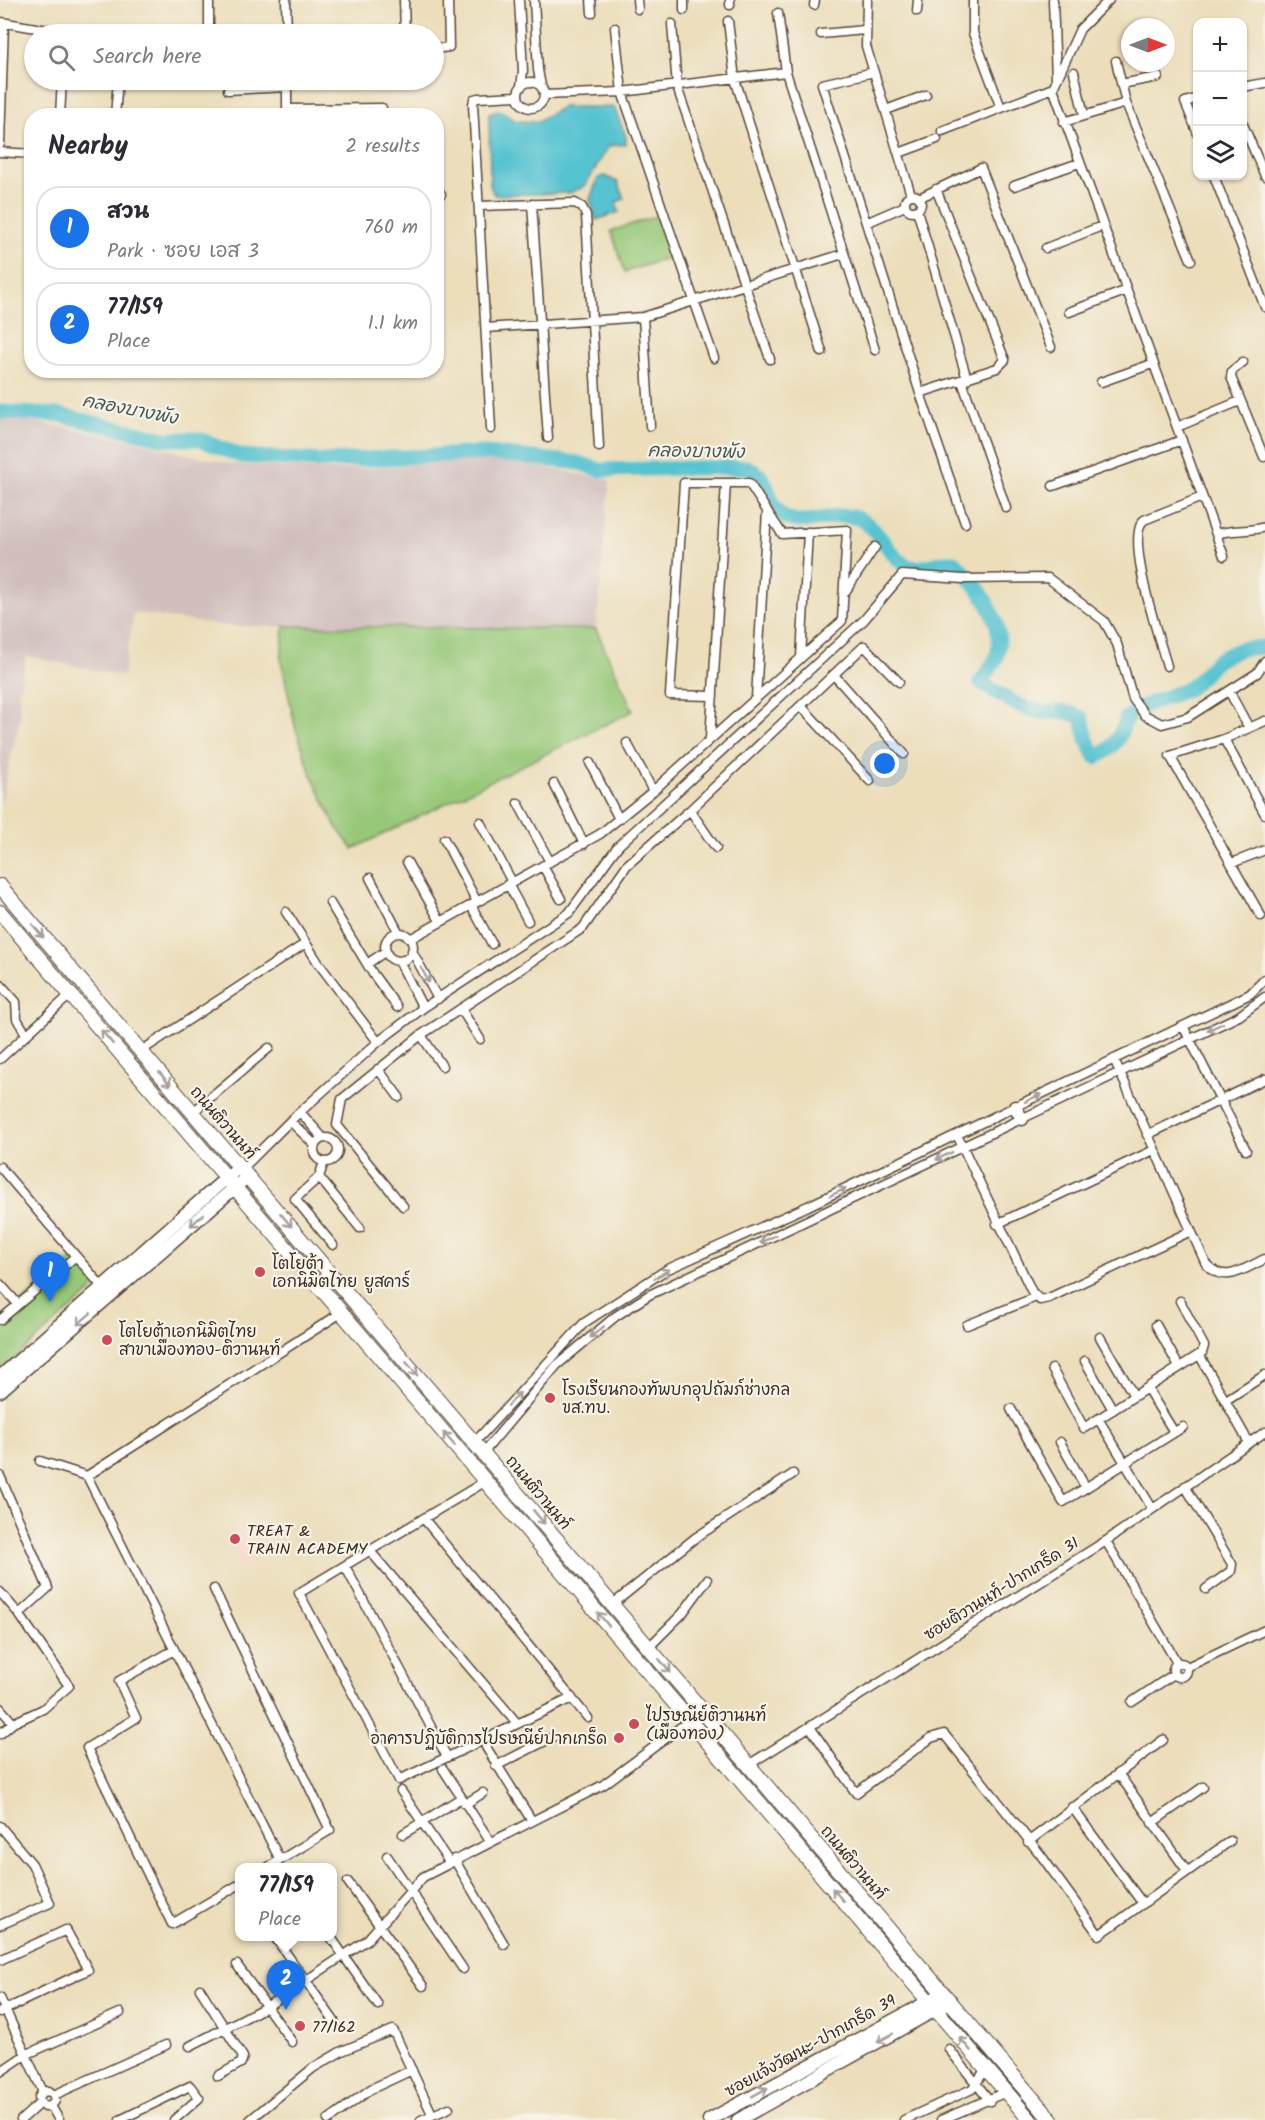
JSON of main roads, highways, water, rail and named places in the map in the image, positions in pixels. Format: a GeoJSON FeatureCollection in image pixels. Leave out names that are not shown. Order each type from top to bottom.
{"type":"FeatureCollection","features":[{"type":"Feature","properties":{"kind":"main road","name":"ถนนติวานนท์"},"geometry":{"type":"LineString","coordinates":[[0,886],[1052,2120]]}},
{"type":"Feature","properties":{"kind":"main road","name":"ถนนติวานนท์"},"geometry":{"type":"LineString","coordinates":[[0,912],[1030,2120]]}},
{"type":"Feature","properties":{"kind":"main road"},"geometry":{"type":"LineString","coordinates":[[1016,1107],[1022,1119]]}},
{"type":"Feature","properties":{"kind":"main road"},"geometry":{"type":"LineString","coordinates":[[0,1391],[243,1170]]}},
{"type":"Feature","properties":{"kind":"main road"},"geometry":{"type":"LineString","coordinates":[[0,1377],[107,1292]]}},
{"type":"Feature","properties":{"kind":"main road"},"geometry":{"type":"LineString","coordinates":[[473,1467],[482,1450]]}},
{"type":"Feature","properties":{"kind":"main road"},"geometry":{"type":"LineString","coordinates":[[735,1776],[750,1764]]}},
{"type":"Feature","properties":{"kind":"main road"},"geometry":{"type":"LineString","coordinates":[[932,2005],[947,1997]]}},
{"type":"Feature","properties":{"kind":"main road","name":"ซอยแจ้งวัฒนะ-ปากเกร็ด 39"},"geometry":{"type":"LineString","coordinates":[[709,2120],[932,2005]]}},
{"type":"Feature","properties":{"kind":"main road","name":"ซอยแจ้งวัฒนะ-ปากเกร็ด 39"},"geometry":{"type":"LineString","coordinates":[[738,2120],[932,2005]]}},
{"type":"Feature","properties":{"kind":"water"},"geometry":{"type":"Polygon","coordinates":[[[562,107],[614,107],[626,137],[626,144],[609,146],[584,187],[569,193],[494,195],[490,185],[489,114],[500,110],[516,121],[537,122],[562,107]]]}},
{"type":"Feature","properties":{"kind":"water"},"geometry":{"type":"Polygon","coordinates":[[[604,176],[618,182],[624,199],[616,202],[619,212],[596,220],[590,199],[598,178],[604,176]]]}},
{"type":"Feature","properties":{"kind":"waterway","name":"คลองบางพัง"},"geometry":{"type":"LineString","coordinates":[[0,412],[60,415],[165,439],[199,439],[241,456],[326,461],[487,453],[579,463],[600,470],[747,467],[761,476],[774,504],[780,514],[785,517],[802,521],[839,516],[857,518],[872,528],[903,564],[920,568],[942,562],[954,562],[971,580],[988,604],[998,629],[999,642],[996,658],[980,682],[1014,703],[1029,709],[1075,714],[1082,718],[1087,740],[1096,757],[1116,742],[1126,718],[1146,705],[1190,688],[1219,659],[1240,649],[1265,647]]}},
{"type":"Feature","properties":{"kind":"place","name":"โตโยต้า เอกนิมิตไทย ยูสคาร์"},"geometry":{"type":"Point","coordinates":[260,1272]}},
{"type":"Feature","properties":{"kind":"place","name":"สวน"},"geometry":{"type":"Point","coordinates":[50,1302]}},
{"type":"Feature","properties":{"kind":"place","name":"โตโยต้าเอกนิมิตไทย สาขาเมืองทอง-ติวานนท์"},"geometry":{"type":"Point","coordinates":[107,1340]}},
{"type":"Feature","properties":{"kind":"place","name":"โรงเรียนกองทัพบกอุปถัมภ์ช่างกล ขส.ทบ."},"geometry":{"type":"Point","coordinates":[550,1398]}},
{"type":"Feature","properties":{"kind":"place","name":"TREAT & TRAIN ACADEMY"},"geometry":{"type":"Point","coordinates":[235,1539]}},
{"type":"Feature","properties":{"kind":"place","name":"ไปรษณีย์ติวานนท์ (เมืองทอง)"},"geometry":{"type":"Point","coordinates":[634,1724]}},
{"type":"Feature","properties":{"kind":"place","name":"อาคารปฏิบัติการไปรษณีย์ปากเกร็ด"},"geometry":{"type":"Point","coordinates":[619,1738]}},
{"type":"Feature","properties":{"kind":"place","name":"77/159"},"geometry":{"type":"Point","coordinates":[286,2010]}},
{"type":"Feature","properties":{"kind":"place","name":"77/162"},"geometry":{"type":"Point","coordinates":[300,2026]}}]}
